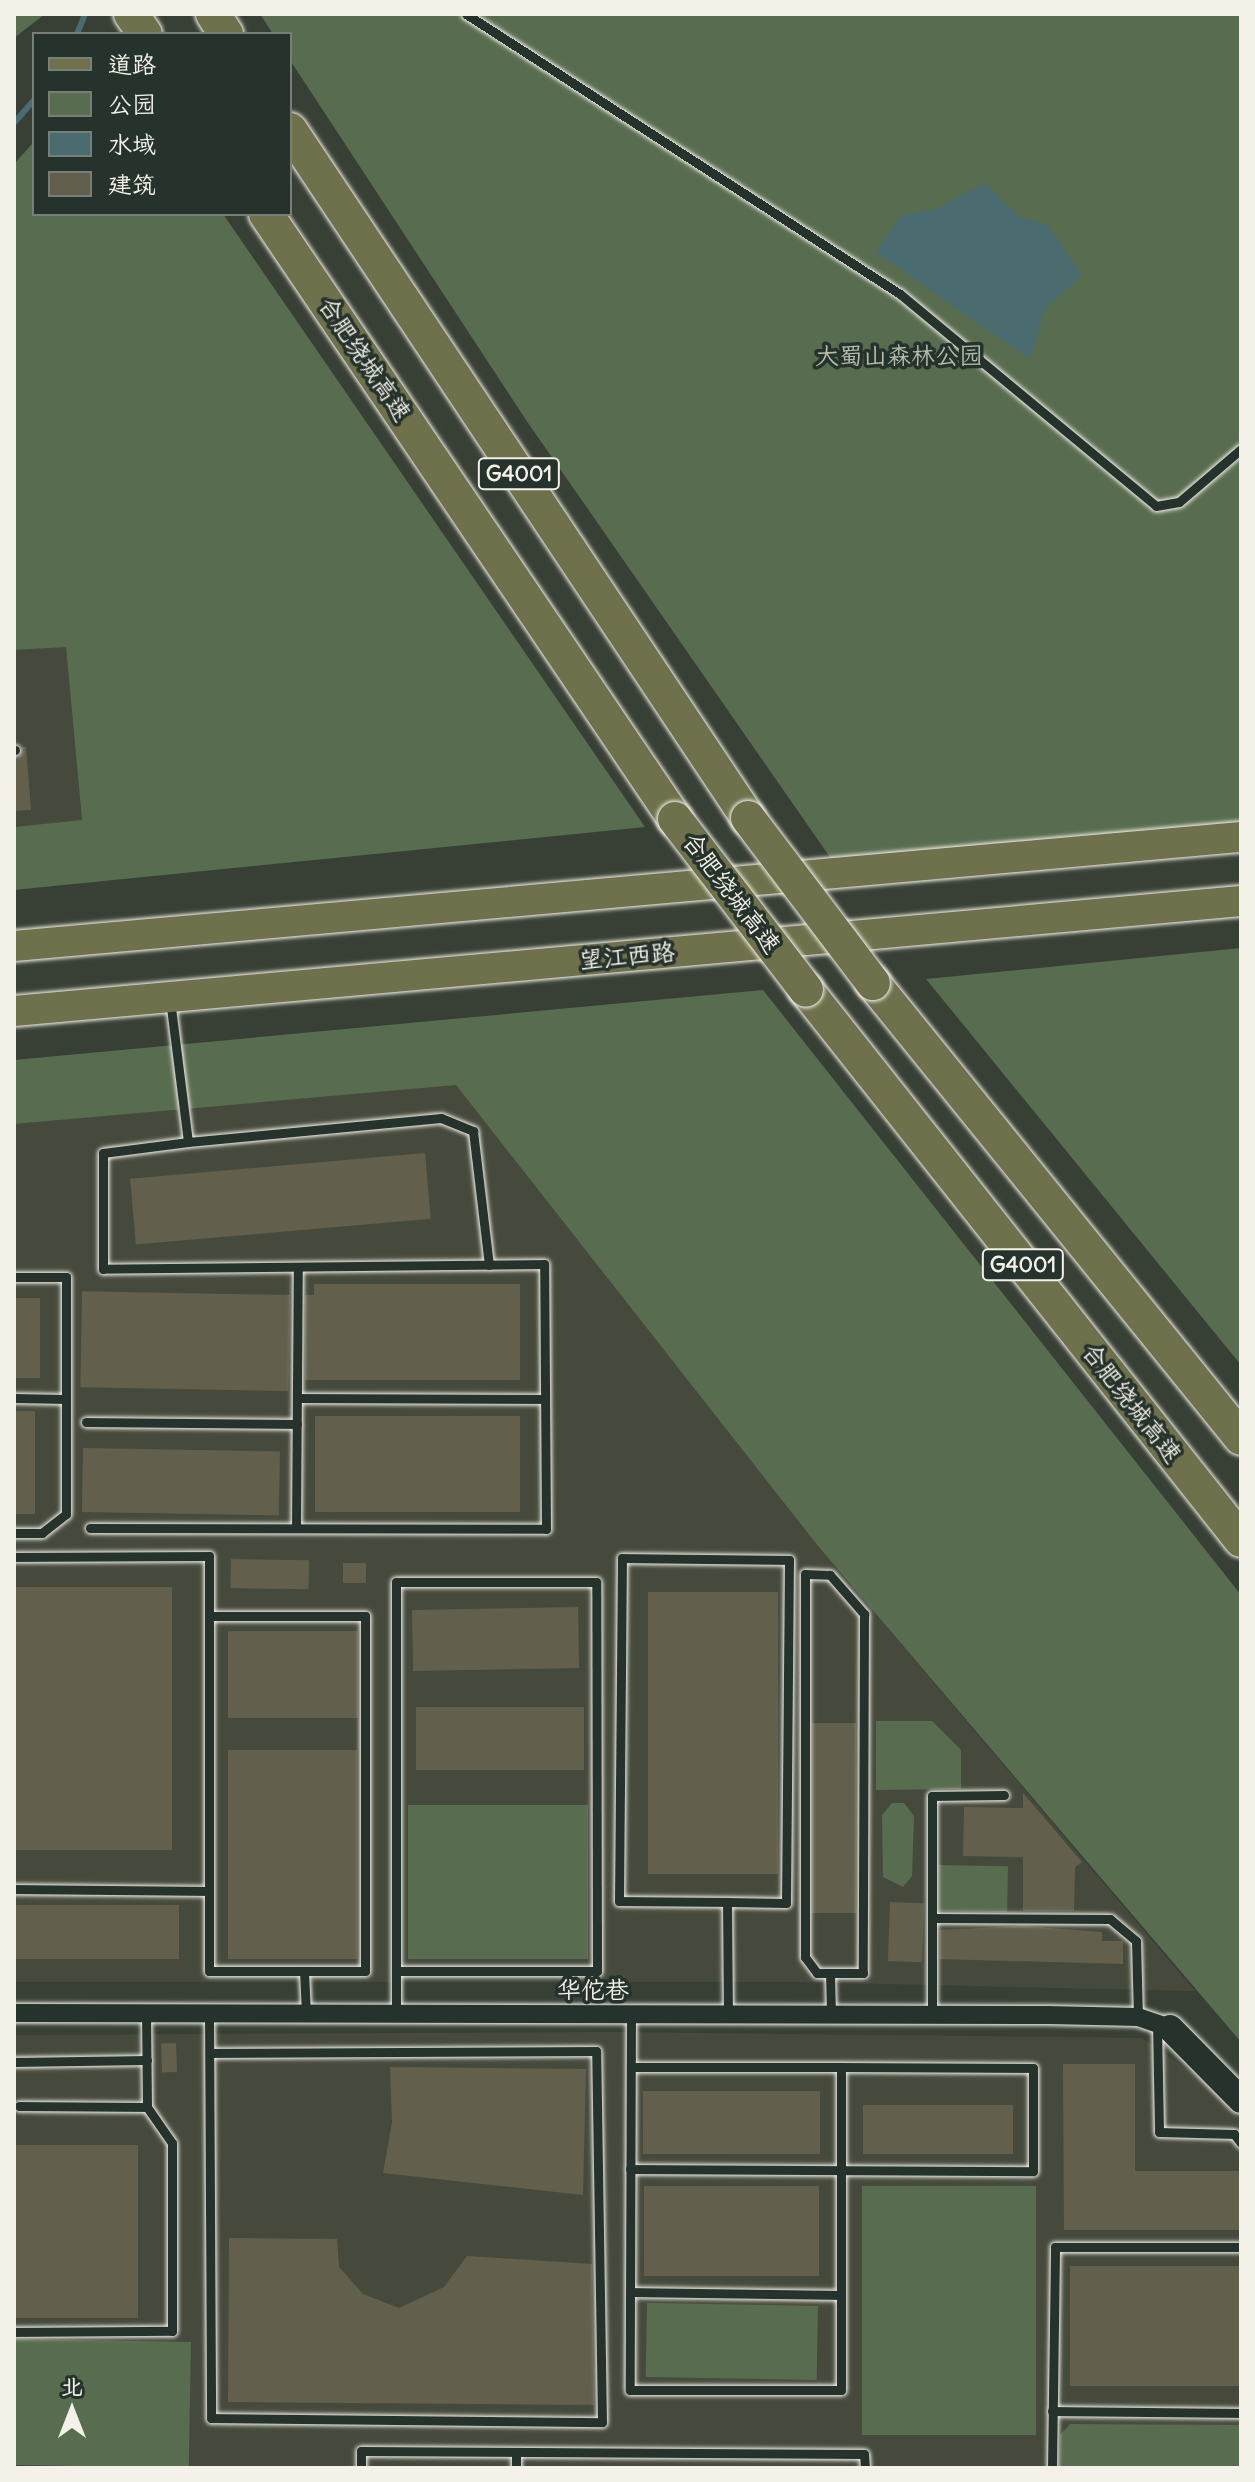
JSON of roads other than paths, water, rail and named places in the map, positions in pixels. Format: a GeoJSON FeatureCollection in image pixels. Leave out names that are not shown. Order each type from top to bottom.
{"type":"FeatureCollection","features":[{"type":"Feature","properties":{"kind":"highway"},"geometry":{"type":"LineString","coordinates":[[131,14],[144,32]]}},
{"type":"Feature","properties":{"kind":"highway"},"geometry":{"type":"LineString","coordinates":[[213,14],[225,32]]}},
{"type":"Feature","properties":{"kind":"highway","name":"G4001"},"geometry":{"type":"LineString","coordinates":[[292,133],[748,818],[873,983],[1241,1438]]}},
{"type":"Feature","properties":{"kind":"highway","name":"合肥绕城高速"},"geometry":{"type":"LineString","coordinates":[[267,216],[675,819],[806,990],[1241,1540]]}},
{"type":"Feature","properties":{"kind":"main road"},"geometry":{"type":"LineString","coordinates":[[14,946],[1241,837]]}},
{"type":"Feature","properties":{"kind":"main road","name":"望江西路"},"geometry":{"type":"LineString","coordinates":[[14,1011],[1241,901]]}},
{"type":"Feature","properties":{"kind":"street","name":"华佗巷"},"geometry":{"type":"LineString","coordinates":[[14,2013],[1138,2017],[1163,2026]]}},
{"type":"Feature","properties":{"kind":"street"},"geometry":{"type":"LineString","coordinates":[[1163,2026],[1241,2100]]}},
{"type":"Feature","properties":{"kind":"lane"},"geometry":{"type":"LineString","coordinates":[[466,14],[900,294],[1156,506],[1179,502],[1241,449]]}},
{"type":"Feature","properties":{"kind":"lane"},"geometry":{"type":"LineString","coordinates":[[170,997],[188,1142]]}},
{"type":"Feature","properties":{"kind":"lane"},"geometry":{"type":"LineString","coordinates":[[90,1528],[546,1529],[544,1264],[489,1265],[103,1269],[103,1153],[441,1118],[473,1131],[489,1265]]}},
{"type":"Feature","properties":{"kind":"lane"},"geometry":{"type":"LineString","coordinates":[[296,1528],[298,1267]]}},
{"type":"Feature","properties":{"kind":"lane"},"geometry":{"type":"LineString","coordinates":[[14,1277],[66,1277],[66,1514],[42,1533],[14,1533]]}},
{"type":"Feature","properties":{"kind":"lane"},"geometry":{"type":"LineString","coordinates":[[14,1398],[66,1399]]}},
{"type":"Feature","properties":{"kind":"lane"},"geometry":{"type":"LineString","coordinates":[[297,1398],[545,1399]]}},
{"type":"Feature","properties":{"kind":"lane"},"geometry":{"type":"LineString","coordinates":[[86,1422],[297,1424]]}},
{"type":"Feature","properties":{"kind":"lane"},"geometry":{"type":"LineString","coordinates":[[14,1557],[209,1556],[209,1616],[209,1971],[365,1971],[365,1616],[209,1616]]}},
{"type":"Feature","properties":{"kind":"lane"},"geometry":{"type":"LineString","coordinates":[[622,1558],[789,1560],[786,1903],[727,1902],[619,1901],[622,1558]]}},
{"type":"Feature","properties":{"kind":"lane"},"geometry":{"type":"LineString","coordinates":[[805,1574],[830,1575],[864,1614],[863,1973],[830,1973],[817,1973],[805,1957],[805,1574]]}},
{"type":"Feature","properties":{"kind":"lane"},"geometry":{"type":"LineString","coordinates":[[396,1971],[597,1971],[596,1582],[396,1582],[396,1971],[396,2014]]}},
{"type":"Feature","properties":{"kind":"lane"},"geometry":{"type":"LineString","coordinates":[[932,2015],[932,1796],[1004,1795]]}},
{"type":"Feature","properties":{"kind":"lane"},"geometry":{"type":"LineString","coordinates":[[14,1889],[209,1891]]}},
{"type":"Feature","properties":{"kind":"lane"},"geometry":{"type":"LineString","coordinates":[[727,1902],[728,2014]]}},
{"type":"Feature","properties":{"kind":"lane"},"geometry":{"type":"LineString","coordinates":[[932,1918],[1110,1919],[1136,1941],[1138,2017]]}},
{"type":"Feature","properties":{"kind":"lane"},"geometry":{"type":"LineString","coordinates":[[304,1971],[306,2014]]}},
{"type":"Feature","properties":{"kind":"lane"},"geometry":{"type":"LineString","coordinates":[[830,1973],[831,2014]]}},
{"type":"Feature","properties":{"kind":"lane"},"geometry":{"type":"LineString","coordinates":[[14,2332],[172,2331],[172,2143],[147,2107],[146,2013]]}},
{"type":"Feature","properties":{"kind":"lane"},"geometry":{"type":"LineString","coordinates":[[209,2013],[211,2418],[602,2422],[596,2051],[210,2053]]}},
{"type":"Feature","properties":{"kind":"lane"},"geometry":{"type":"LineString","coordinates":[[631,2014],[630,2390],[841,2390],[841,2067]]}},
{"type":"Feature","properties":{"kind":"lane"},"geometry":{"type":"LineString","coordinates":[[1163,2026],[1159,2132],[1234,2134],[1241,2143]]}},
{"type":"Feature","properties":{"kind":"lane"},"geometry":{"type":"LineString","coordinates":[[14,2062],[147,2060]]}},
{"type":"Feature","properties":{"kind":"lane"},"geometry":{"type":"LineString","coordinates":[[630,2169],[1033,2171],[1033,2068],[631,2067]]}},
{"type":"Feature","properties":{"kind":"lane"},"geometry":{"type":"LineString","coordinates":[[19,2106],[147,2107]]}},
{"type":"Feature","properties":{"kind":"lane"},"geometry":{"type":"LineString","coordinates":[[1052,2468],[1055,2247],[1241,2247]]}},
{"type":"Feature","properties":{"kind":"lane"},"geometry":{"type":"LineString","coordinates":[[630,2292],[841,2295]]}},
{"type":"Feature","properties":{"kind":"lane"},"geometry":{"type":"LineString","coordinates":[[1052,2411],[1241,2413]]}},
{"type":"Feature","properties":{"kind":"lane"},"geometry":{"type":"LineString","coordinates":[[361,2468],[361,2451],[864,2454],[865,2468]]}},
{"type":"Feature","properties":{"kind":"lane"},"geometry":{"type":"LineString","coordinates":[[516,2452],[516,2468]]}},
{"type":"Feature","properties":{"kind":"water"},"geometry":{"type":"Polygon","coordinates":[[[985,183],[1019,217],[1047,224],[1082,276],[1045,309],[1030,359],[876,252],[901,216],[938,208],[985,183]]]}},
{"type":"Feature","properties":{"kind":"waterway"},"geometry":{"type":"LineString","coordinates":[[78,32],[85,14]]}},
{"type":"Feature","properties":{"kind":"waterway"},"geometry":{"type":"LineString","coordinates":[[14,123],[32,102]]}},
{"type":"Feature","properties":{"kind":"park label","name":"大蜀山森林公园"},"geometry":{"type":"Point","coordinates":[899,356]}}]}
